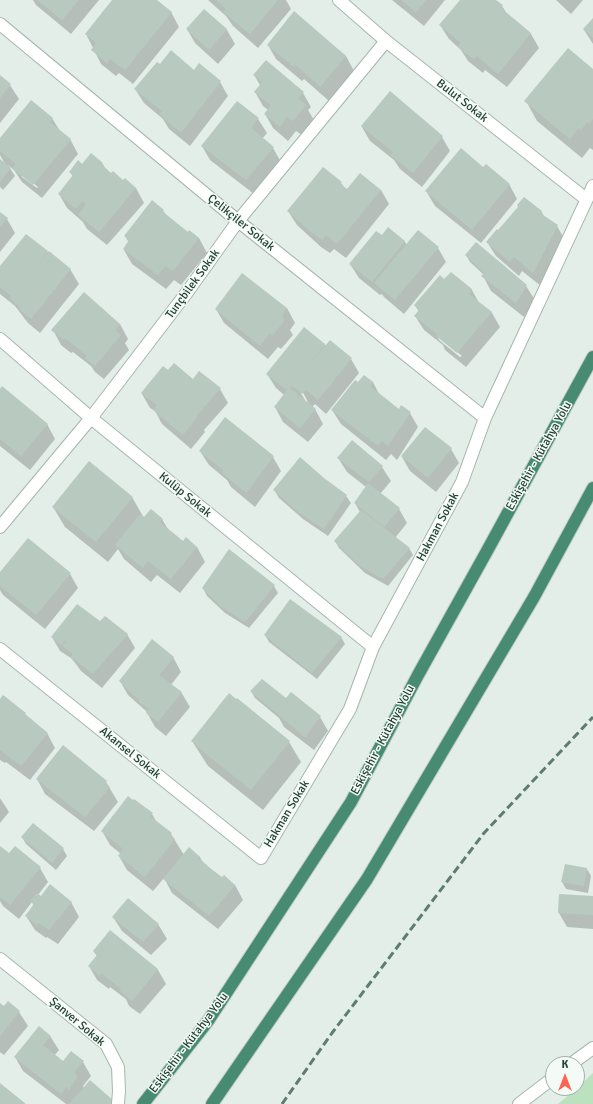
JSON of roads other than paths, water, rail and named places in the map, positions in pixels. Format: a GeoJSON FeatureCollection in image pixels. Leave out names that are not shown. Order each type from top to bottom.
{"type":"FeatureCollection","features":[{"type":"Feature","properties":{"kind":"highway","name":"Eskişehir - Kütahya Yolu"},"geometry":{"type":"LineString","coordinates":[[144,1104],[208,1021],[351,802],[418,675],[593,357]]}},
{"type":"Feature","properties":{"kind":"highway"},"geometry":{"type":"LineString","coordinates":[[212,1104],[367,879],[534,597],[593,488]]}},
{"type":"Feature","properties":{"kind":"street","name":"Bulut Sokak"},"geometry":{"type":"LineString","coordinates":[[339,0],[386,41],[586,199]]}},
{"type":"Feature","properties":{"kind":"street","name":"Çelikçiler Sokak"},"geometry":{"type":"LineString","coordinates":[[0,24],[238,221],[485,418]]}},
{"type":"Feature","properties":{"kind":"street","name":"Tunçbilek Sokak"},"geometry":{"type":"LineString","coordinates":[[0,527],[91,418],[188,292],[238,221],[386,41]]}},
{"type":"Feature","properties":{"kind":"street","name":"Hakman Sokak"},"geometry":{"type":"LineString","coordinates":[[261,858],[350,709],[373,647],[462,482],[485,418],[593,186]]}},
{"type":"Feature","properties":{"kind":"street","name":"Kulüp Sokak"},"geometry":{"type":"LineString","coordinates":[[0,339],[91,418],[373,647]]}},
{"type":"Feature","properties":{"kind":"street","name":"Akansel Sokak"},"geometry":{"type":"LineString","coordinates":[[0,649],[261,858]]}},
{"type":"Feature","properties":{"kind":"street","name":"Şanver Sokak"},"geometry":{"type":"LineString","coordinates":[[0,959],[106,1044],[118,1067],[118,1104]]}},
{"type":"Feature","properties":{"kind":"street"},"geometry":{"type":"LineString","coordinates":[[582,1056],[593,1048]]}},
{"type":"Feature","properties":{"kind":"street"},"geometry":{"type":"LineString","coordinates":[[519,1104],[545,1084]]}},
{"type":"Feature","properties":{"kind":"railway"},"geometry":{"type":"LineString","coordinates":[[282,1104],[332,1033],[484,833],[593,717]]}}]}
